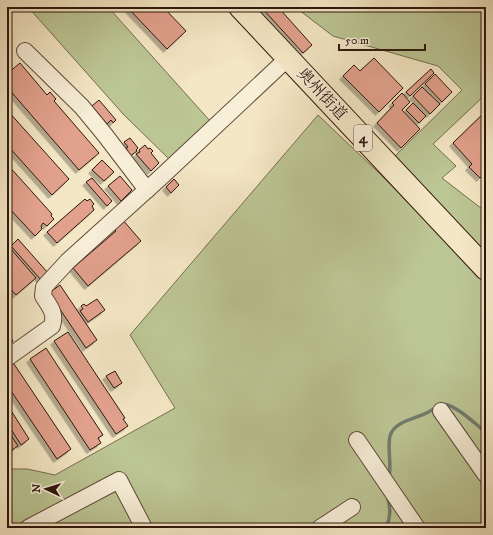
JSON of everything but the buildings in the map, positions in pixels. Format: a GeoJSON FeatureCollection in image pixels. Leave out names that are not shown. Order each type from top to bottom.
{"type":"FeatureCollection","features":[{"type":"Feature","properties":{"kind":"highway","name":"奥州街道"},"geometry":{"type":"LineString","coordinates":[[240,7],[486,269]]}},
{"type":"Feature","properties":{"kind":"lane"},"geometry":{"type":"LineString","coordinates":[[25,51],[82,107],[147,190]]}},
{"type":"Feature","properties":{"kind":"lane"},"geometry":{"type":"LineString","coordinates":[[7,358],[52,326],[54,318],[51,309],[43,296],[44,287],[68,261],[147,190],[288,58]]}},
{"type":"Feature","properties":{"kind":"lane"},"geometry":{"type":"LineString","coordinates":[[441,411],[486,475]]}},
{"type":"Feature","properties":{"kind":"lane"},"geometry":{"type":"LineString","coordinates":[[357,440],[417,528]]}},
{"type":"Feature","properties":{"kind":"lane"},"geometry":{"type":"LineString","coordinates":[[28,528],[119,480],[144,528]]}},
{"type":"Feature","properties":{"kind":"lane"},"geometry":{"type":"LineString","coordinates":[[320,528],[352,507]]}},
{"type":"Feature","properties":{"kind":"green space"},"geometry":{"type":"Polygon","coordinates":[[[28,7],[108,7],[211,122],[169,159],[124,115],[28,7]]]}},
{"type":"Feature","properties":{"kind":"green space"},"geometry":{"type":"Polygon","coordinates":[[[295,7],[486,7],[486,94],[433,144],[456,166],[442,178],[486,212],[486,256],[395,156],[462,90],[438,66],[333,36],[295,7]]]}},
{"type":"Feature","properties":{"kind":"green space"},"geometry":{"type":"Polygon","coordinates":[[[318,115],[380,174],[486,282],[486,528],[7,528],[7,469],[27,469],[55,475],[175,408],[130,335],[318,115]]]}},
{"type":"Feature","properties":{"kind":"waterway"},"geometry":{"type":"LineString","coordinates":[[441,404],[452,407],[486,431]]}},
{"type":"Feature","properties":{"kind":"waterway"},"geometry":{"type":"LineString","coordinates":[[389,477],[389,441],[393,430],[404,422],[431,411],[436,407]]}},
{"type":"Feature","properties":{"kind":"waterway"},"geometry":{"type":"LineString","coordinates":[[386,528],[390,512],[387,496]]}}]}
